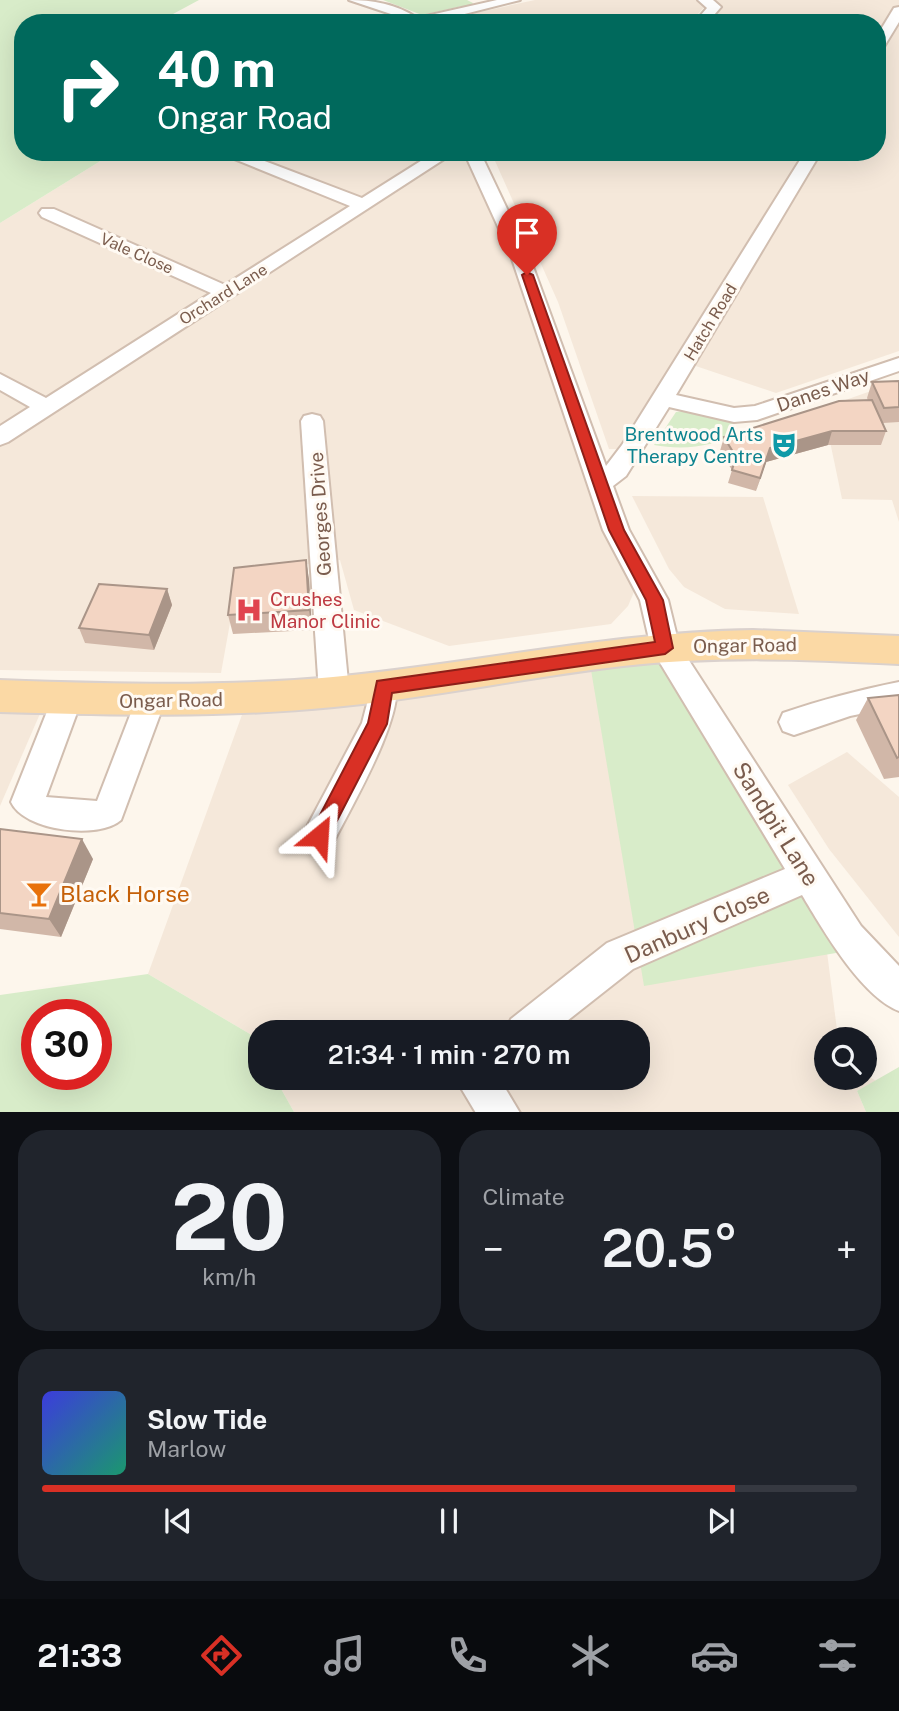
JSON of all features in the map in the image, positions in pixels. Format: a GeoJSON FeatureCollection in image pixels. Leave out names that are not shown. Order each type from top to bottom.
{"type":"FeatureCollection","features":[{"type":"Feature","properties":{"kind":"main road","name":"Ongar Road"},"geometry":{"type":"LineString","coordinates":[[0,696],[150,701],[248,698],[384,687],[665,648],[784,642],[899,650]]}},
{"type":"Feature","properties":{"kind":"street"},"geometry":{"type":"LineString","coordinates":[[355,0],[403,14]]}},
{"type":"Feature","properties":{"kind":"street"},"geometry":{"type":"LineString","coordinates":[[451,14],[514,0]]}},
{"type":"Feature","properties":{"kind":"street"},"geometry":{"type":"LineString","coordinates":[[704,0],[715,7],[708,14]]}},
{"type":"Feature","properties":{"kind":"street"},"geometry":{"type":"LineString","coordinates":[[886,33],[898,14]]}},
{"type":"Feature","properties":{"kind":"street"},"geometry":{"type":"LineString","coordinates":[[249,161],[364,205]]}},
{"type":"Feature","properties":{"kind":"street","name":"Orchard Lane"},"geometry":{"type":"LineString","coordinates":[[0,437],[433,161]]}},
{"type":"Feature","properties":{"kind":"street"},"geometry":{"type":"LineString","coordinates":[[476,161],[519,253],[616,530],[654,600],[665,648]]}},
{"type":"Feature","properties":{"kind":"street","name":"Hatch Road"},"geometry":{"type":"LineString","coordinates":[[599,485],[617,470],[664,399],[808,161]]}},
{"type":"Feature","properties":{"kind":"street","name":"Vale Close"},"geometry":{"type":"LineString","coordinates":[[48,214],[225,292]]}},
{"type":"Feature","properties":{"kind":"street","name":"Danes Way"},"geometry":{"type":"LineString","coordinates":[[664,399],[734,415],[757,413],[899,364]]}},
{"type":"Feature","properties":{"kind":"street"},"geometry":{"type":"LineString","coordinates":[[0,382],[46,407]]}},
{"type":"Feature","properties":{"kind":"street","name":"Georges Drive"},"geometry":{"type":"LineString","coordinates":[[312,421],[334,692]]}},
{"type":"Feature","properties":{"kind":"street","name":"Sandpit Lane"},"geometry":{"type":"LineString","coordinates":[[665,648],[848,938],[899,993]]}},
{"type":"Feature","properties":{"kind":"street"},"geometry":{"type":"LineString","coordinates":[[319,836],[377,724],[384,687]]}},
{"type":"Feature","properties":{"kind":"street"},"geometry":{"type":"LineString","coordinates":[[794,722],[849,704],[899,694]]}},
{"type":"Feature","properties":{"kind":"street"},"geometry":{"type":"LineString","coordinates":[[67,699],[27,802],[41,811],[103,816],[110,810],[150,701]]}},
{"type":"Feature","properties":{"kind":"street","name":"Danbury Close"},"geometry":{"type":"LineString","coordinates":[[539,1020],[620,956],[808,876]]}},
{"type":"Feature","properties":{"kind":"street"},"geometry":{"type":"LineString","coordinates":[[484,1090],[500,1112]]}},
{"type":"Feature","properties":{"kind":"shaded area"},"geometry":{"type":"Polygon","coordinates":[[[535,0],[696,0],[706,5],[698,14],[470,14],[535,0]]]}},
{"type":"Feature","properties":{"kind":"shaded area"},"geometry":{"type":"Polygon","coordinates":[[[712,0],[899,0],[899,351],[776,393],[675,359],[617,449],[609,449],[558,302],[495,161],[886,161],[886,14],[717,14],[723,7],[712,0]]]}},
{"type":"Feature","properties":{"kind":"shaded area"},"geometry":{"type":"Polygon","coordinates":[[[100,161],[469,161],[508,239],[628,571],[634,592],[628,606],[611,624],[449,646],[354,610],[340,560],[239,573],[221,673],[0,670],[0,223],[100,161]]]}},
{"type":"Feature","properties":{"kind":"shaded area"},"geometry":{"type":"Polygon","coordinates":[[[899,381],[899,522],[892,500],[842,499],[823,408],[899,381]]]}},
{"type":"Feature","properties":{"kind":"shaded area"},"geometry":{"type":"Polygon","coordinates":[[[632,496],[763,497],[799,614],[725,609],[684,587],[669,569],[632,496]]]}},
{"type":"Feature","properties":{"kind":"shaded area"},"geometry":{"type":"Polygon","coordinates":[[[650,661],[822,913],[837,1027],[814,1027],[814,1090],[859,1090],[857,1091],[866,1112],[294,1112],[282,1090],[650,1090],[650,1020],[248,1020],[248,1033],[148,974],[243,712],[452,691],[650,661]]]}},
{"type":"Feature","properties":{"kind":"shaded area"},"geometry":{"type":"Polygon","coordinates":[[[42,709],[0,806],[0,710],[42,709]]]}},
{"type":"Feature","properties":{"kind":"shaded area"},"geometry":{"type":"Polygon","coordinates":[[[847,752],[899,797],[899,937],[829,849],[788,785],[847,752]]]}},
{"type":"Feature","properties":{"kind":"green space"},"geometry":{"type":"Polygon","coordinates":[[[0,0],[199,0],[173,14],[14,14],[14,161],[100,161],[0,223],[0,0]]]}},
{"type":"Feature","properties":{"kind":"green space"},"geometry":{"type":"Polygon","coordinates":[[[383,0],[467,0],[473,3],[469,10],[462,6],[419,14],[383,0]]]}},
{"type":"Feature","properties":{"kind":"green space"},"geometry":{"type":"Polygon","coordinates":[[[692,410],[731,419],[738,431],[719,441],[698,446],[654,445],[676,412],[692,410]]]}},
{"type":"Feature","properties":{"kind":"green space"},"geometry":{"type":"Polygon","coordinates":[[[665,648],[859,949],[644,986],[589,658],[665,648]]]}},
{"type":"Feature","properties":{"kind":"green space"},"geometry":{"type":"Polygon","coordinates":[[[148,974],[248,1033],[248,1090],[282,1090],[294,1112],[0,1112],[0,995],[148,974]]]}},
{"type":"Feature","properties":{"kind":"green space"},"geometry":{"type":"Polygon","coordinates":[[[899,1067],[899,1112],[866,1112],[857,1091],[877,1090],[877,1080],[899,1067]]]}},
{"type":"Feature","properties":{"kind":"building"},"geometry":{"type":"Polygon","coordinates":[[[899,381],[899,407],[884,408],[872,382],[899,381]]]}},
{"type":"Feature","properties":{"kind":"building"},"geometry":{"type":"Polygon","coordinates":[[[872,400],[886,431],[832,431],[770,448],[760,478],[732,470],[736,457],[724,437],[839,401],[872,400]]]}},
{"type":"Feature","properties":{"kind":"building"},"geometry":{"type":"Polygon","coordinates":[[[306,560],[309,610],[228,615],[234,568],[306,560]]]}},
{"type":"Feature","properties":{"kind":"building"},"geometry":{"type":"Polygon","coordinates":[[[99,584],[167,589],[149,635],[79,628],[99,584]]]}},
{"type":"Feature","properties":{"kind":"building"},"geometry":{"type":"Polygon","coordinates":[[[899,695],[899,757],[897,758],[868,698],[899,695]]]}},
{"type":"Feature","properties":{"kind":"building","name":"Black Horse"},"geometry":{"type":"Polygon","coordinates":[[[0,829],[82,839],[49,919],[0,913],[0,829]]]}},
{"type":"Feature","properties":{"kind":"place","name":"Brentwood Arts Therapy Centre"},"geometry":{"type":"Point","coordinates":[784,445]}},
{"type":"Feature","properties":{"kind":"place","name":"Crushes Manor Clinic"},"geometry":{"type":"Point","coordinates":[249,610]}},
{"type":"Feature","properties":{"kind":"place","name":"Black Horse"},"geometry":{"type":"Point","coordinates":[39,894]}},
{"type":"Feature","properties":{"kind":"route"},"geometry":{"type":"LineString","coordinates":[[319,836],[377,724],[384,687],[665,648],[654,600],[616,530],[527,275]]}}]}
